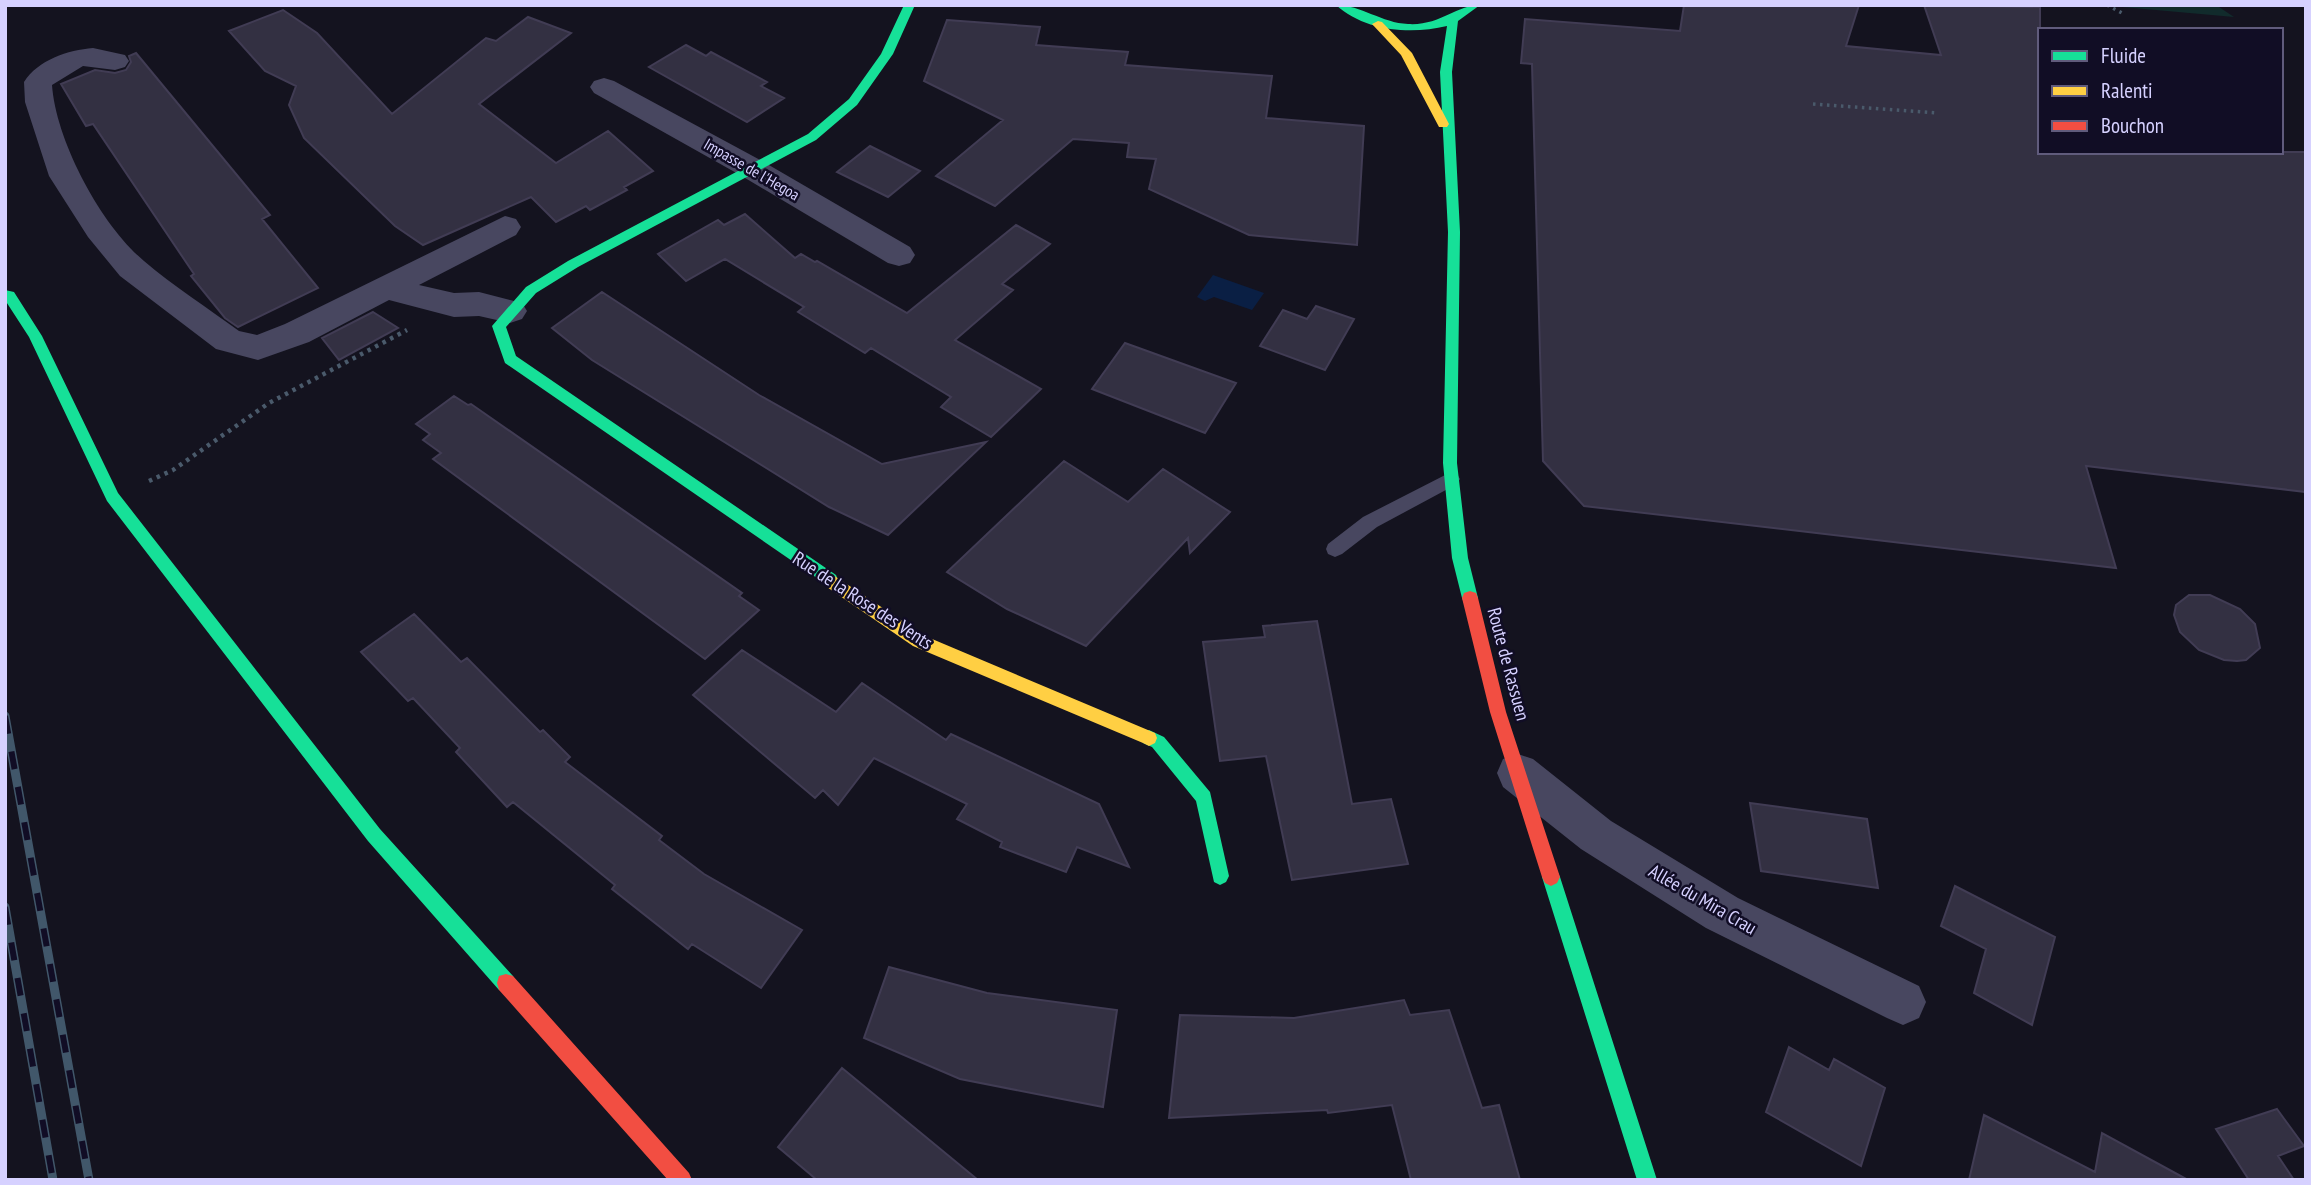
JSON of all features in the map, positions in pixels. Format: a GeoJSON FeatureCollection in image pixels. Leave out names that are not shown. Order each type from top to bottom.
{"type":"FeatureCollection","features":[{"type":"Feature","properties":{"kind":"street"},"geometry":{"type":"LineString","coordinates":[[386,288],[454,306],[479,304],[510,311],[531,290],[573,264],[811,137],[853,102],[887,54],[910,5]]}},
{"type":"Feature","properties":{"kind":"street"},"geometry":{"type":"LineString","coordinates":[[1341,5],[1378,24],[1419,28],[1453,21],[1475,5]]}},
{"type":"Feature","properties":{"kind":"street","name":"Route de Rassuen"},"geometry":{"type":"LineString","coordinates":[[1453,21],[1446,72],[1454,232],[1451,479],[1460,558],[1498,712],[1647,1180]]}},
{"type":"Feature","properties":{"kind":"street","name":"Route de Rassuen"},"geometry":{"type":"LineString","coordinates":[[1378,24],[1406,53],[1450,139]]}},
{"type":"Feature","properties":{"kind":"street"},"geometry":{"type":"LineString","coordinates":[[115,61],[99,55],[67,61],[38,82],[39,102],[64,176],[99,229],[131,268],[228,340],[258,348],[297,333],[505,227]]}},
{"type":"Feature","properties":{"kind":"street","name":"Impasse de l'Hegoa"},"geometry":{"type":"LineString","coordinates":[[604,87],[751,168],[899,255]]}},
{"type":"Feature","properties":{"kind":"street"},"geometry":{"type":"LineString","coordinates":[[7,293],[36,336],[112,497],[374,835],[682,1180]]}},
{"type":"Feature","properties":{"kind":"street","name":"Rue de la Rose des Vents"},"geometry":{"type":"LineString","coordinates":[[510,311],[499,326],[510,359],[919,641],[1158,742],[1204,798],[1220,876]]}},
{"type":"Feature","properties":{"kind":"street","name":"Allée du Mira Crau"},"geometry":{"type":"LineString","coordinates":[[1518,773],[1596,835],[1722,913],[1903,1002]]}},
{"type":"Feature","properties":{"kind":"lane"},"geometry":{"type":"LineString","coordinates":[[1335,548],[1370,522],[1451,479]]}},
{"type":"Feature","properties":{"kind":"path"},"geometry":{"type":"LineString","coordinates":[[2107,5],[2122,13]]}},
{"type":"Feature","properties":{"kind":"path"},"geometry":{"type":"LineString","coordinates":[[1813,104],[1937,113]]}},
{"type":"Feature","properties":{"kind":"path"},"geometry":{"type":"LineString","coordinates":[[112,497],[173,470],[269,403],[454,306]]}},
{"type":"Feature","properties":{"kind":"green space"},"geometry":{"type":"Polygon","coordinates":[[[2100,5],[2216,5],[2234,17],[2100,5]]]}},
{"type":"Feature","properties":{"kind":"water"},"geometry":{"type":"Polygon","coordinates":[[[1213,275],[1264,293],[1252,310],[1214,297],[1205,301],[1197,297],[1213,275]]]}},
{"type":"Feature","properties":{"kind":"building"},"geometry":{"type":"Polygon","coordinates":[[[1684,5],[1859,5],[1846,46],[1941,55],[1924,5],[2040,7],[2038,154],[2306,152],[2306,492],[2086,466],[2116,568],[1584,506],[1543,461],[1532,64],[1521,63],[1525,19],[1680,31],[1684,5]]]}},
{"type":"Feature","properties":{"kind":"building"},"geometry":{"type":"Polygon","coordinates":[[[283,10],[317,33],[392,114],[486,38],[496,41],[528,17],[571,33],[479,104],[556,163],[608,131],[653,171],[624,187],[627,190],[590,210],[586,206],[556,222],[531,197],[423,245],[395,226],[304,138],[289,105],[296,86],[265,71],[229,31],[283,10]]]}},
{"type":"Feature","properties":{"kind":"building"},"geometry":{"type":"Polygon","coordinates":[[[947,20],[1040,27],[1036,45],[1128,52],[1125,65],[1272,76],[1266,118],[1364,126],[1357,245],[1249,235],[1149,189],[1156,159],[1127,157],[1129,143],[1073,139],[995,206],[936,176],[1003,120],[924,81],[947,20]]]}},
{"type":"Feature","properties":{"kind":"building"},"geometry":{"type":"Polygon","coordinates":[[[686,45],[706,56],[711,52],[767,82],[761,86],[784,98],[747,122],[649,67],[686,45]]]}},
{"type":"Feature","properties":{"kind":"building"},"geometry":{"type":"Polygon","coordinates":[[[136,53],[270,215],[262,219],[318,288],[238,327],[225,318],[191,276],[194,274],[93,124],[86,126],[61,84],[95,70],[115,73],[126,70],[131,62],[129,56],[136,53]]]}},
{"type":"Feature","properties":{"kind":"building"},"geometry":{"type":"Polygon","coordinates":[[[870,146],[920,171],[888,197],[837,172],[870,146]]]}},
{"type":"Feature","properties":{"kind":"building"},"geometry":{"type":"Polygon","coordinates":[[[745,214],[795,258],[801,254],[817,261],[907,313],[1016,225],[1050,244],[1002,284],[1013,290],[955,340],[1041,389],[991,437],[941,407],[951,397],[871,348],[865,353],[798,312],[804,307],[725,259],[686,281],[658,254],[718,220],[724,225],[745,214]]]}},
{"type":"Feature","properties":{"kind":"building"},"geometry":{"type":"Polygon","coordinates":[[[602,292],[759,395],[882,464],[986,442],[888,535],[829,507],[592,360],[552,328],[602,292]]]}},
{"type":"Feature","properties":{"kind":"building"},"geometry":{"type":"Polygon","coordinates":[[[1316,306],[1354,319],[1325,370],[1260,346],[1283,310],[1307,319],[1316,306]]]}},
{"type":"Feature","properties":{"kind":"building"},"geometry":{"type":"Polygon","coordinates":[[[373,312],[398,328],[339,360],[322,338],[373,312]]]}},
{"type":"Feature","properties":{"kind":"building"},"geometry":{"type":"Polygon","coordinates":[[[1125,343],[1236,383],[1205,433],[1092,389],[1125,343]]]}},
{"type":"Feature","properties":{"kind":"building"},"geometry":{"type":"Polygon","coordinates":[[[454,396],[468,405],[471,404],[742,593],[739,596],[759,610],[705,659],[433,459],[441,453],[423,440],[430,434],[416,424],[454,396]]]}},
{"type":"Feature","properties":{"kind":"building"},"geometry":{"type":"Polygon","coordinates":[[[1064,461],[1128,502],[1163,469],[1230,512],[1190,553],[1188,538],[1086,646],[1007,609],[947,572],[1064,461]]]}},
{"type":"Feature","properties":{"kind":"building"},"geometry":{"type":"Polygon","coordinates":[[[2189,595],[2210,595],[2240,609],[2255,624],[2260,648],[2246,660],[2237,661],[2224,660],[2199,650],[2180,632],[2174,615],[2176,605],[2189,595]]]}},
{"type":"Feature","properties":{"kind":"building"},"geometry":{"type":"Polygon","coordinates":[[[414,614],[461,662],[467,658],[540,732],[543,730],[570,757],[565,762],[662,836],[659,840],[704,874],[802,930],[761,988],[692,944],[688,949],[612,889],[615,885],[513,802],[507,807],[456,752],[460,748],[413,698],[408,701],[361,652],[414,614]]]}},
{"type":"Feature","properties":{"kind":"building"},"geometry":{"type":"Polygon","coordinates":[[[1317,621],[1352,804],[1391,799],[1408,864],[1292,880],[1266,756],[1220,761],[1203,642],[1265,637],[1263,626],[1317,621]]]}},
{"type":"Feature","properties":{"kind":"building"},"geometry":{"type":"Polygon","coordinates":[[[742,650],[836,712],[862,683],[946,740],[951,734],[1099,804],[1129,867],[1077,847],[1066,872],[1000,847],[1002,842],[957,819],[967,804],[874,758],[838,805],[823,790],[815,798],[693,695],[742,650]]]}},
{"type":"Feature","properties":{"kind":"building"},"geometry":{"type":"Polygon","coordinates":[[[1750,803],[1867,819],[1878,888],[1761,871],[1750,803]]]}},
{"type":"Feature","properties":{"kind":"building"},"geometry":{"type":"Polygon","coordinates":[[[1955,886],[2055,937],[2032,1025],[1974,993],[1986,949],[1941,926],[1955,886]]]}},
{"type":"Feature","properties":{"kind":"building"},"geometry":{"type":"Polygon","coordinates":[[[889,967],[987,993],[1117,1010],[1103,1107],[960,1079],[864,1038],[889,967]]]}},
{"type":"Feature","properties":{"kind":"building"},"geometry":{"type":"Polygon","coordinates":[[[1404,1000],[1410,1015],[1449,1010],[1482,1108],[1499,1105],[1520,1180],[1411,1180],[1392,1105],[1328,1113],[1327,1110],[1169,1118],[1180,1015],[1294,1018],[1404,1000]]]}},
{"type":"Feature","properties":{"kind":"building"},"geometry":{"type":"Polygon","coordinates":[[[1789,1047],[1829,1070],[1834,1059],[1885,1088],[1861,1166],[1766,1112],[1789,1047]]]}},
{"type":"Feature","properties":{"kind":"building"},"geometry":{"type":"Polygon","coordinates":[[[842,1068],[978,1180],[817,1180],[778,1147],[842,1068]]]}},
{"type":"Feature","properties":{"kind":"building"},"geometry":{"type":"Polygon","coordinates":[[[2277,1109],[2304,1146],[2278,1156],[2294,1180],[2249,1180],[2216,1129],[2277,1109]]]}},
{"type":"Feature","properties":{"kind":"building"},"geometry":{"type":"Polygon","coordinates":[[[1984,1115],[2095,1172],[2102,1133],[2188,1180],[1969,1180],[1984,1115]]]}},
{"type":"Feature","properties":{"kind":"railway"},"geometry":{"type":"LineString","coordinates":[[5,716],[89,1180]]}},
{"type":"Feature","properties":{"kind":"railway"},"geometry":{"type":"LineString","coordinates":[[5,907],[53,1180]]}},
{"type":"Feature","properties":{"kind":"traffic: fast"},"geometry":{"type":"LineString","coordinates":[[830,580],[510,359],[499,326],[531,290],[573,264],[812,137],[853,102],[887,54],[910,5]]}},
{"type":"Feature","properties":{"kind":"traffic: fast"},"geometry":{"type":"LineString","coordinates":[[1341,5],[1374,21],[1409,28],[1443,23],[1475,5]]}},
{"type":"Feature","properties":{"kind":"traffic: fast"},"geometry":{"type":"LineString","coordinates":[[1453,21],[1446,72],[1454,232],[1450,463],[1460,558],[1470,598]]}},
{"type":"Feature","properties":{"kind":"traffic: fast"},"geometry":{"type":"LineString","coordinates":[[5,295],[9,295],[35,336],[112,497],[374,835],[506,983]]}},
{"type":"Feature","properties":{"kind":"traffic: fast"},"geometry":{"type":"LineString","coordinates":[[1149,738],[1158,742],[1204,798],[1220,876]]}},
{"type":"Feature","properties":{"kind":"traffic: fast"},"geometry":{"type":"LineString","coordinates":[[1551,877],[1647,1180]]}},
{"type":"Feature","properties":{"kind":"traffic: slow"},"geometry":{"type":"LineString","coordinates":[[1378,24],[1406,53],[1443,124]]}},
{"type":"Feature","properties":{"kind":"traffic: slow"},"geometry":{"type":"LineString","coordinates":[[830,580],[919,641],[1149,738]]}},
{"type":"Feature","properties":{"kind":"traffic: jam"},"geometry":{"type":"LineString","coordinates":[[1470,598],[1498,712],[1551,877]]}},
{"type":"Feature","properties":{"kind":"traffic: jam"},"geometry":{"type":"LineString","coordinates":[[506,983],[682,1180]]}}]}
